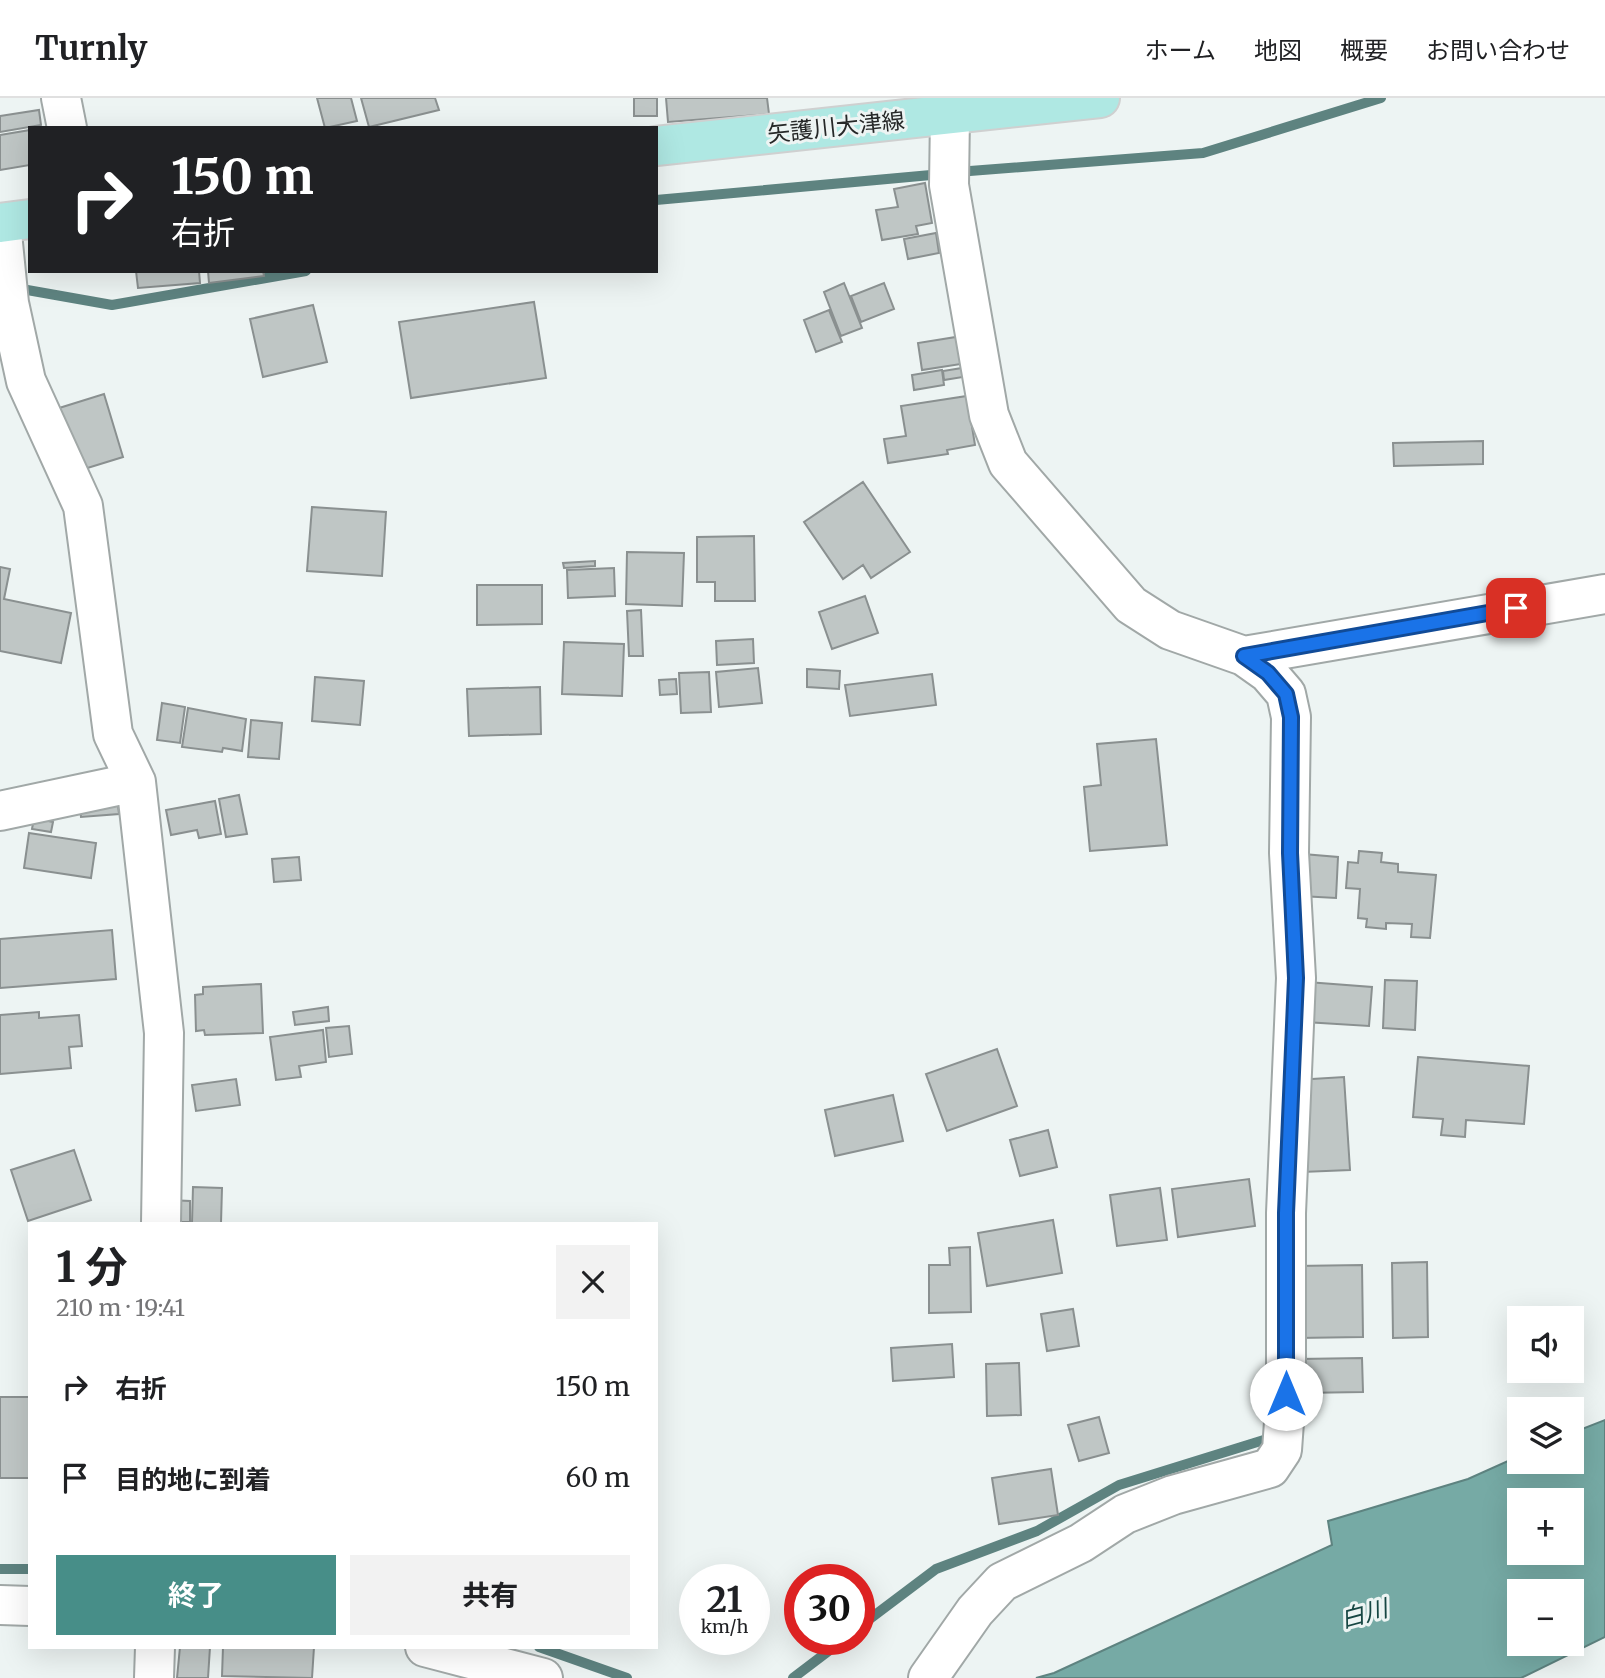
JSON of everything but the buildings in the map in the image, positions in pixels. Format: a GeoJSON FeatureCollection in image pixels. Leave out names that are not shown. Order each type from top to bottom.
{"type":"FeatureCollection","features":[{"type":"Feature","properties":{"kind":"main road","name":"矢護川大津線"},"geometry":{"type":"LineString","coordinates":[[658,146],[961,132],[1100,98]]}},
{"type":"Feature","properties":{"kind":"street"},"geometry":{"type":"LineString","coordinates":[[61,98],[67,126]]}},
{"type":"Feature","properties":{"kind":"street"},"geometry":{"type":"LineString","coordinates":[[928,1678],[975,1611],[1002,1582],[1081,1543],[1125,1514],[1173,1495],[1270,1468],[1282,1450],[1286,1394],[1287,1200],[1296,978],[1290,853],[1291,717],[1286,694],[1268,673],[1244,656],[1170,630],[1132,605],[1008,463],[989,415],[961,132]]}},
{"type":"Feature","properties":{"kind":"street"},"geometry":{"type":"LineString","coordinates":[[10,221],[6,263],[9,303],[26,381],[83,506],[113,734],[136,782],[164,1033],[161,1222]]}},
{"type":"Feature","properties":{"kind":"street"},"geometry":{"type":"LineString","coordinates":[[1244,656],[1605,594]]}},
{"type":"Feature","properties":{"kind":"street"},"geometry":{"type":"LineString","coordinates":[[0,811],[136,782]]}},
{"type":"Feature","properties":{"kind":"street"},"geometry":{"type":"LineString","coordinates":[[0,1605],[28,1606]]}},
{"type":"Feature","properties":{"kind":"street"},"geometry":{"type":"LineString","coordinates":[[154,1678],[155,1649]]}},
{"type":"Feature","properties":{"kind":"street"},"geometry":{"type":"LineString","coordinates":[[433,1649],[543,1678]]}},
{"type":"Feature","properties":{"kind":"water","name":"白川"},"geometry":{"type":"Polygon","coordinates":[[[1605,1420],[1605,1637],[1584,1647],[1584,1579],[1507,1579],[1507,1656],[1566,1656],[1521,1678],[1036,1678],[1054,1673],[1332,1545],[1328,1521],[1468,1479],[1507,1461],[1507,1474],[1584,1474],[1584,1428],[1605,1420]]]}},
{"type":"Feature","properties":{"kind":"waterway"},"geometry":{"type":"LineString","coordinates":[[957,172],[1203,153],[1381,98]]}},
{"type":"Feature","properties":{"kind":"waterway"},"geometry":{"type":"LineString","coordinates":[[658,200],[942,174]]}},
{"type":"Feature","properties":{"kind":"waterway"},"geometry":{"type":"LineString","coordinates":[[16,288],[112,305],[295,273]]}},
{"type":"Feature","properties":{"kind":"waterway"},"geometry":{"type":"LineString","coordinates":[[875,1615],[936,1569],[1037,1531],[1119,1485],[1267,1439]]}},
{"type":"Feature","properties":{"kind":"waterway"},"geometry":{"type":"LineString","coordinates":[[0,1569],[28,1569]]}},
{"type":"Feature","properties":{"kind":"waterway"},"geometry":{"type":"LineString","coordinates":[[545,1649],[627,1678]]}},
{"type":"Feature","properties":{"kind":"waterway"},"geometry":{"type":"LineString","coordinates":[[793,1678],[823,1655]]}},
{"type":"Feature","properties":{"kind":"route"},"geometry":{"type":"LineString","coordinates":[[1286,1394],[1286,1213],[1296,978],[1290,853],[1291,717],[1286,694],[1268,673],[1244,656],[1516,608]]}}]}
